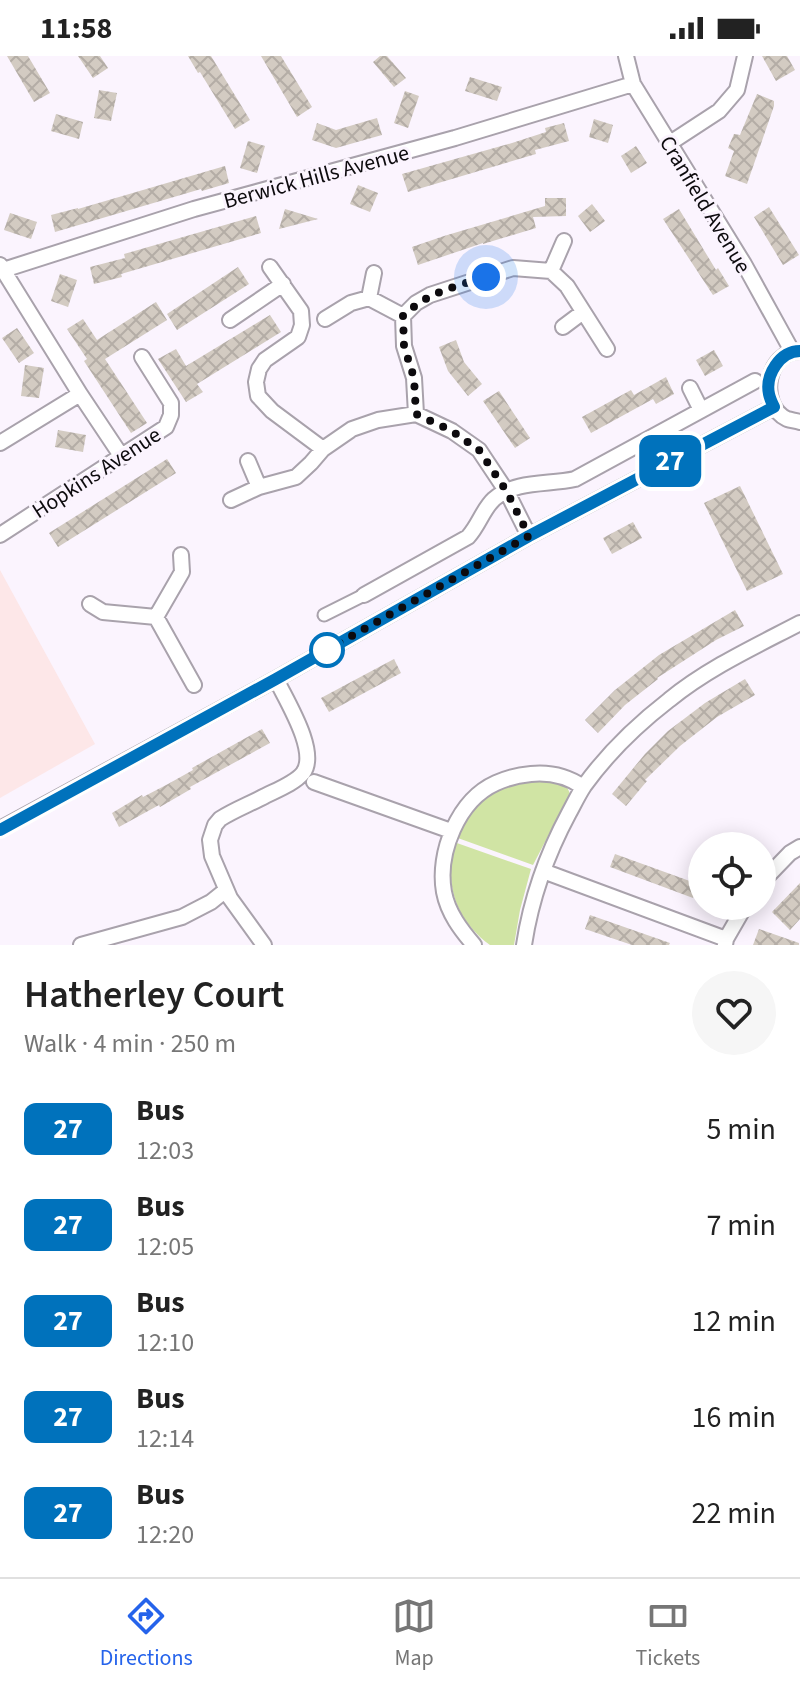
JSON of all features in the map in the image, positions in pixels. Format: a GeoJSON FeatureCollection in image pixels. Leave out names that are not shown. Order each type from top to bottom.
{"type":"FeatureCollection","features":[{"type":"Feature","properties":{"kind":"street","name":"Cranfield Avenue"},"geometry":{"type":"LineString","coordinates":[[626,56],[633,84],[796,351]]}},
{"type":"Feature","properties":{"kind":"street"},"geometry":{"type":"LineString","coordinates":[[670,143],[719,111],[737,90],[745,56]]}},
{"type":"Feature","properties":{"kind":"street","name":"Berwick Hills Avenue"},"geometry":{"type":"LineString","coordinates":[[1,268],[194,209],[455,138],[633,84]]}},
{"type":"Feature","properties":{"kind":"street"},"geometry":{"type":"LineString","coordinates":[[551,271],[564,241]]}},
{"type":"Feature","properties":{"kind":"street"},"geometry":{"type":"LineString","coordinates":[[270,267],[301,311],[302,325],[298,337],[265,360],[259,369],[256,382],[258,396],[272,411],[323,449]]}},
{"type":"Feature","properties":{"kind":"street"},"geometry":{"type":"LineString","coordinates":[[1,268],[122,457]]}},
{"type":"Feature","properties":{"kind":"street"},"geometry":{"type":"LineString","coordinates":[[416,414],[414,378],[404,346],[403,316],[430,295],[513,268],[551,271],[567,286],[607,349]]}},
{"type":"Feature","properties":{"kind":"street"},"geometry":{"type":"LineString","coordinates":[[369,298],[374,273]]}},
{"type":"Feature","properties":{"kind":"street"},"geometry":{"type":"LineString","coordinates":[[230,320],[283,284]]}},
{"type":"Feature","properties":{"kind":"street"},"geometry":{"type":"LineString","coordinates":[[325,319],[351,303],[369,298],[403,316]]}},
{"type":"Feature","properties":{"kind":"street"},"geometry":{"type":"LineString","coordinates":[[563,327],[583,312]]}},
{"type":"Feature","properties":{"kind":"street"},"geometry":{"type":"LineString","coordinates":[[796,351],[778,361],[770,375],[768,394],[774,407],[785,418],[800,422]]}},
{"type":"Feature","properties":{"kind":"street","name":"Hopkins Avenue"},"geometry":{"type":"LineString","coordinates":[[0,535],[166,427],[171,415],[171,403],[142,357]]}},
{"type":"Feature","properties":{"kind":"street"},"geometry":{"type":"LineString","coordinates":[[324,615],[468,537],[495,498],[518,486],[575,479],[770,375]]}},
{"type":"Feature","properties":{"kind":"street"},"geometry":{"type":"LineString","coordinates":[[690,388],[701,410]]}},
{"type":"Feature","properties":{"kind":"street"},"geometry":{"type":"LineString","coordinates":[[0,443],[80,394]]}},
{"type":"Feature","properties":{"kind":"street"},"geometry":{"type":"LineString","coordinates":[[0,829],[276,679],[529,536],[774,407]]}},
{"type":"Feature","properties":{"kind":"street"},"geometry":{"type":"LineString","coordinates":[[231,500],[259,487],[296,477],[323,449],[352,429],[378,420],[416,414],[452,431],[479,450],[507,492],[529,536]]}},
{"type":"Feature","properties":{"kind":"street"},"geometry":{"type":"LineString","coordinates":[[248,461],[259,487]]}},
{"type":"Feature","properties":{"kind":"street"},"geometry":{"type":"LineString","coordinates":[[156,617],[182,572],[181,555]]}},
{"type":"Feature","properties":{"kind":"street"},"geometry":{"type":"LineString","coordinates":[[90,604],[103,612],[156,617]]}},
{"type":"Feature","properties":{"kind":"street"},"geometry":{"type":"LineString","coordinates":[[156,617],[194,685]]}},
{"type":"Feature","properties":{"kind":"street"},"geometry":{"type":"LineString","coordinates":[[524,945],[543,871],[557,836],[583,787],[635,729],[670,699],[713,670],[800,623]]}},
{"type":"Feature","properties":{"kind":"street"},"geometry":{"type":"LineString","coordinates":[[264,945],[226,890],[210,840],[215,825],[228,814],[291,782],[302,773],[308,762],[304,739],[276,679]]}},
{"type":"Feature","properties":{"kind":"street"},"geometry":{"type":"LineString","coordinates":[[474,945],[451,914],[444,893],[444,853],[451,831],[461,815],[477,796],[494,784],[518,775],[558,775],[570,778],[583,787]]}},
{"type":"Feature","properties":{"kind":"street"},"geometry":{"type":"LineString","coordinates":[[314,782],[451,831]]}},
{"type":"Feature","properties":{"kind":"street"},"geometry":{"type":"LineString","coordinates":[[776,868],[800,847]]}},
{"type":"Feature","properties":{"kind":"street"},"geometry":{"type":"LineString","coordinates":[[543,871],[725,942],[737,920]]}},
{"type":"Feature","properties":{"kind":"street"},"geometry":{"type":"LineString","coordinates":[[81,945],[182,917],[226,890]]}},
{"type":"Feature","properties":{"kind":"shaded area"},"geometry":{"type":"Polygon","coordinates":[[[0,570],[95,744],[0,798],[0,570]]]}},
{"type":"Feature","properties":{"kind":"green space"},"geometry":{"type":"Polygon","coordinates":[[[537,778],[561,783],[570,794],[533,865],[455,837],[485,797],[508,784],[537,778]]]}},
{"type":"Feature","properties":{"kind":"green space"},"geometry":{"type":"Polygon","coordinates":[[[454,842],[531,869],[514,945],[490,945],[460,912],[452,886],[454,842]]]}},
{"type":"Feature","properties":{"kind":"building"},"geometry":{"type":"Polygon","coordinates":[[[7,56],[28,56],[50,93],[34,102],[7,56]]]}},
{"type":"Feature","properties":{"kind":"building"},"geometry":{"type":"Polygon","coordinates":[[[78,56],[100,56],[108,68],[93,78],[78,56]]]}},
{"type":"Feature","properties":{"kind":"building"},"geometry":{"type":"Polygon","coordinates":[[[188,56],[211,56],[250,120],[235,129],[188,56]]]}},
{"type":"Feature","properties":{"kind":"building"},"geometry":{"type":"Polygon","coordinates":[[[261,56],[281,56],[312,107],[297,117],[261,56]]]}},
{"type":"Feature","properties":{"kind":"building"},"geometry":{"type":"Polygon","coordinates":[[[380,56],[387,56],[406,78],[394,87],[373,62],[380,56]]]}},
{"type":"Feature","properties":{"kind":"building"},"geometry":{"type":"Polygon","coordinates":[[[762,56],[787,56],[795,70],[776,81],[762,56]]]}},
{"type":"Feature","properties":{"kind":"building"},"geometry":{"type":"Polygon","coordinates":[[[470,77],[502,87],[497,101],[465,91],[470,77]]]}},
{"type":"Feature","properties":{"kind":"building"},"geometry":{"type":"Polygon","coordinates":[[[99,90],[117,93],[111,121],[94,118],[99,90]]]}},
{"type":"Feature","properties":{"kind":"building"},"geometry":{"type":"Polygon","coordinates":[[[405,91],[419,96],[408,128],[394,123],[405,91]]]}},
{"type":"Feature","properties":{"kind":"building"},"geometry":{"type":"Polygon","coordinates":[[[757,94],[774,101],[774,106],[747,184],[725,176],[734,151],[728,148],[734,134],[740,135],[757,94]]]}},
{"type":"Feature","properties":{"kind":"building"},"geometry":{"type":"Polygon","coordinates":[[[56,114],[83,122],[79,139],[51,131],[56,114]]]}},
{"type":"Feature","properties":{"kind":"building"},"geometry":{"type":"Polygon","coordinates":[[[377,118],[382,135],[336,148],[312,140],[317,123],[336,130],[377,118]]]}},
{"type":"Feature","properties":{"kind":"building"},"geometry":{"type":"Polygon","coordinates":[[[594,119],[613,125],[608,143],[589,137],[594,119]]]}},
{"type":"Feature","properties":{"kind":"building"},"geometry":{"type":"Polygon","coordinates":[[[564,123],[569,141],[535,150],[536,154],[408,192],[402,174],[512,143],[564,123]]]}},
{"type":"Feature","properties":{"kind":"building"},"geometry":{"type":"Polygon","coordinates":[[[248,141],[265,146],[257,173],[240,168],[248,141]]]}},
{"type":"Feature","properties":{"kind":"building"},"geometry":{"type":"Polygon","coordinates":[[[636,146],[647,163],[631,173],[621,156],[636,146]]]}},
{"type":"Feature","properties":{"kind":"building"},"geometry":{"type":"Polygon","coordinates":[[[225,166],[229,183],[55,232],[51,215],[225,166]]]}},
{"type":"Feature","properties":{"kind":"building"},"geometry":{"type":"Polygon","coordinates":[[[358,185],[378,193],[370,212],[350,204],[358,185]]]}},
{"type":"Feature","properties":{"kind":"building"},"geometry":{"type":"Polygon","coordinates":[[[545,198],[566,198],[566,216],[533,217],[536,228],[418,265],[412,247],[545,206],[545,198]]]}},
{"type":"Feature","properties":{"kind":"building"},"geometry":{"type":"Polygon","coordinates":[[[592,204],[605,221],[590,232],[578,216],[592,204]]]}},
{"type":"Feature","properties":{"kind":"building"},"geometry":{"type":"Polygon","coordinates":[[[769,207],[799,255],[783,265],[754,217],[769,207]]]}},
{"type":"Feature","properties":{"kind":"building"},"geometry":{"type":"Polygon","coordinates":[[[285,209],[318,219],[279,229],[285,209]]]}},
{"type":"Feature","properties":{"kind":"building"},"geometry":{"type":"Polygon","coordinates":[[[679,209],[729,286],[713,295],[663,219],[679,209]]]}},
{"type":"Feature","properties":{"kind":"building"},"geometry":{"type":"Polygon","coordinates":[[[10,213],[37,222],[31,239],[4,230],[10,213]]]}},
{"type":"Feature","properties":{"kind":"building"},"geometry":{"type":"Polygon","coordinates":[[[256,216],[261,233],[94,284],[90,267],[125,258],[124,254],[256,216]]]}},
{"type":"Feature","properties":{"kind":"building"},"geometry":{"type":"Polygon","coordinates":[[[238,267],[249,284],[177,330],[167,314],[238,267]]]}},
{"type":"Feature","properties":{"kind":"building"},"geometry":{"type":"Polygon","coordinates":[[[60,274],[77,280],[68,307],[51,301],[60,274]]]}},
{"type":"Feature","properties":{"kind":"building"},"geometry":{"type":"Polygon","coordinates":[[[156,302],[167,320],[105,359],[147,423],[131,433],[67,329],[83,319],[97,340],[156,302]]]}},
{"type":"Feature","properties":{"kind":"building"},"geometry":{"type":"Polygon","coordinates":[[[270,315],[281,332],[197,384],[203,392],[186,402],[158,359],[176,349],[186,366],[270,315]]]}},
{"type":"Feature","properties":{"kind":"building"},"geometry":{"type":"Polygon","coordinates":[[[17,328],[34,353],[19,363],[2,338],[17,328]]]}},
{"type":"Feature","properties":{"kind":"building"},"geometry":{"type":"Polygon","coordinates":[[[456,340],[464,362],[482,384],[468,396],[448,371],[439,347],[456,340]]]}},
{"type":"Feature","properties":{"kind":"building"},"geometry":{"type":"Polygon","coordinates":[[[714,350],[723,366],[705,376],[696,360],[714,350]]]}},
{"type":"Feature","properties":{"kind":"building"},"geometry":{"type":"Polygon","coordinates":[[[25,365],[44,368],[39,398],[21,396],[25,365]]]}},
{"type":"Feature","properties":{"kind":"building"},"geometry":{"type":"Polygon","coordinates":[[[666,377],[674,394],[656,404],[653,399],[591,433],[582,417],[631,390],[634,395],[666,377]]]}},
{"type":"Feature","properties":{"kind":"building"},"geometry":{"type":"Polygon","coordinates":[[[499,391],[530,438],[515,448],[483,401],[499,391]]]}},
{"type":"Feature","properties":{"kind":"building"},"geometry":{"type":"Polygon","coordinates":[[[58,430],[86,435],[83,452],[55,447],[58,430]]]}},
{"type":"Feature","properties":{"kind":"building"},"geometry":{"type":"Polygon","coordinates":[[[167,459],[176,473],[58,547],[49,533],[167,459]]]}},
{"type":"Feature","properties":{"kind":"building"},"geometry":{"type":"Polygon","coordinates":[[[740,486],[783,574],[747,591],[704,503],[740,486]]]}},
{"type":"Feature","properties":{"kind":"building"},"geometry":{"type":"Polygon","coordinates":[[[633,522],[642,538],[612,554],[603,538],[633,522]]]}},
{"type":"Feature","properties":{"kind":"building"},"geometry":{"type":"Polygon","coordinates":[[[735,610],[744,626],[657,678],[598,733],[585,720],[615,690],[659,655],[735,610]]]}},
{"type":"Feature","properties":{"kind":"building"},"geometry":{"type":"Polygon","coordinates":[[[394,659],[401,673],[329,712],[321,698],[394,659]]]}},
{"type":"Feature","properties":{"kind":"building"},"geometry":{"type":"Polygon","coordinates":[[[745,679],[755,695],[717,717],[680,746],[645,780],[626,806],[612,794],[668,731],[705,703],[745,679]]]}},
{"type":"Feature","properties":{"kind":"building"},"geometry":{"type":"Polygon","coordinates":[[[262,729],[270,743],[160,807],[119,827],[112,813],[262,729]]]}},
{"type":"Feature","properties":{"kind":"building"},"geometry":{"type":"Polygon","coordinates":[[[615,854],[688,880],[688,896],[610,867],[615,854]]]}},
{"type":"Feature","properties":{"kind":"building"},"geometry":{"type":"Polygon","coordinates":[[[800,883],[800,919],[790,930],[776,916],[776,908],[800,883]]]}},
{"type":"Feature","properties":{"kind":"building"},"geometry":{"type":"Polygon","coordinates":[[[590,915],[670,943],[632,945],[585,929],[590,915]]]}},
{"type":"Feature","properties":{"kind":"building"},"geometry":{"type":"Polygon","coordinates":[[[759,929],[799,943],[799,945],[753,945],[759,929]]]}},
{"type":"Feature","properties":{"kind":"bus line","name":"27"},"geometry":{"type":"LineString","coordinates":[[0,830],[529,536],[774,407],[768,394],[770,375],[778,361],[792,351],[800,351]]}},
{"type":"Feature","properties":{"kind":"route"},"geometry":{"type":"LineString","coordinates":[[327,650],[529,536],[507,492],[479,450],[452,431],[416,414],[414,378],[404,346],[403,316],[416,303],[430,295],[486,277]]}}]}
